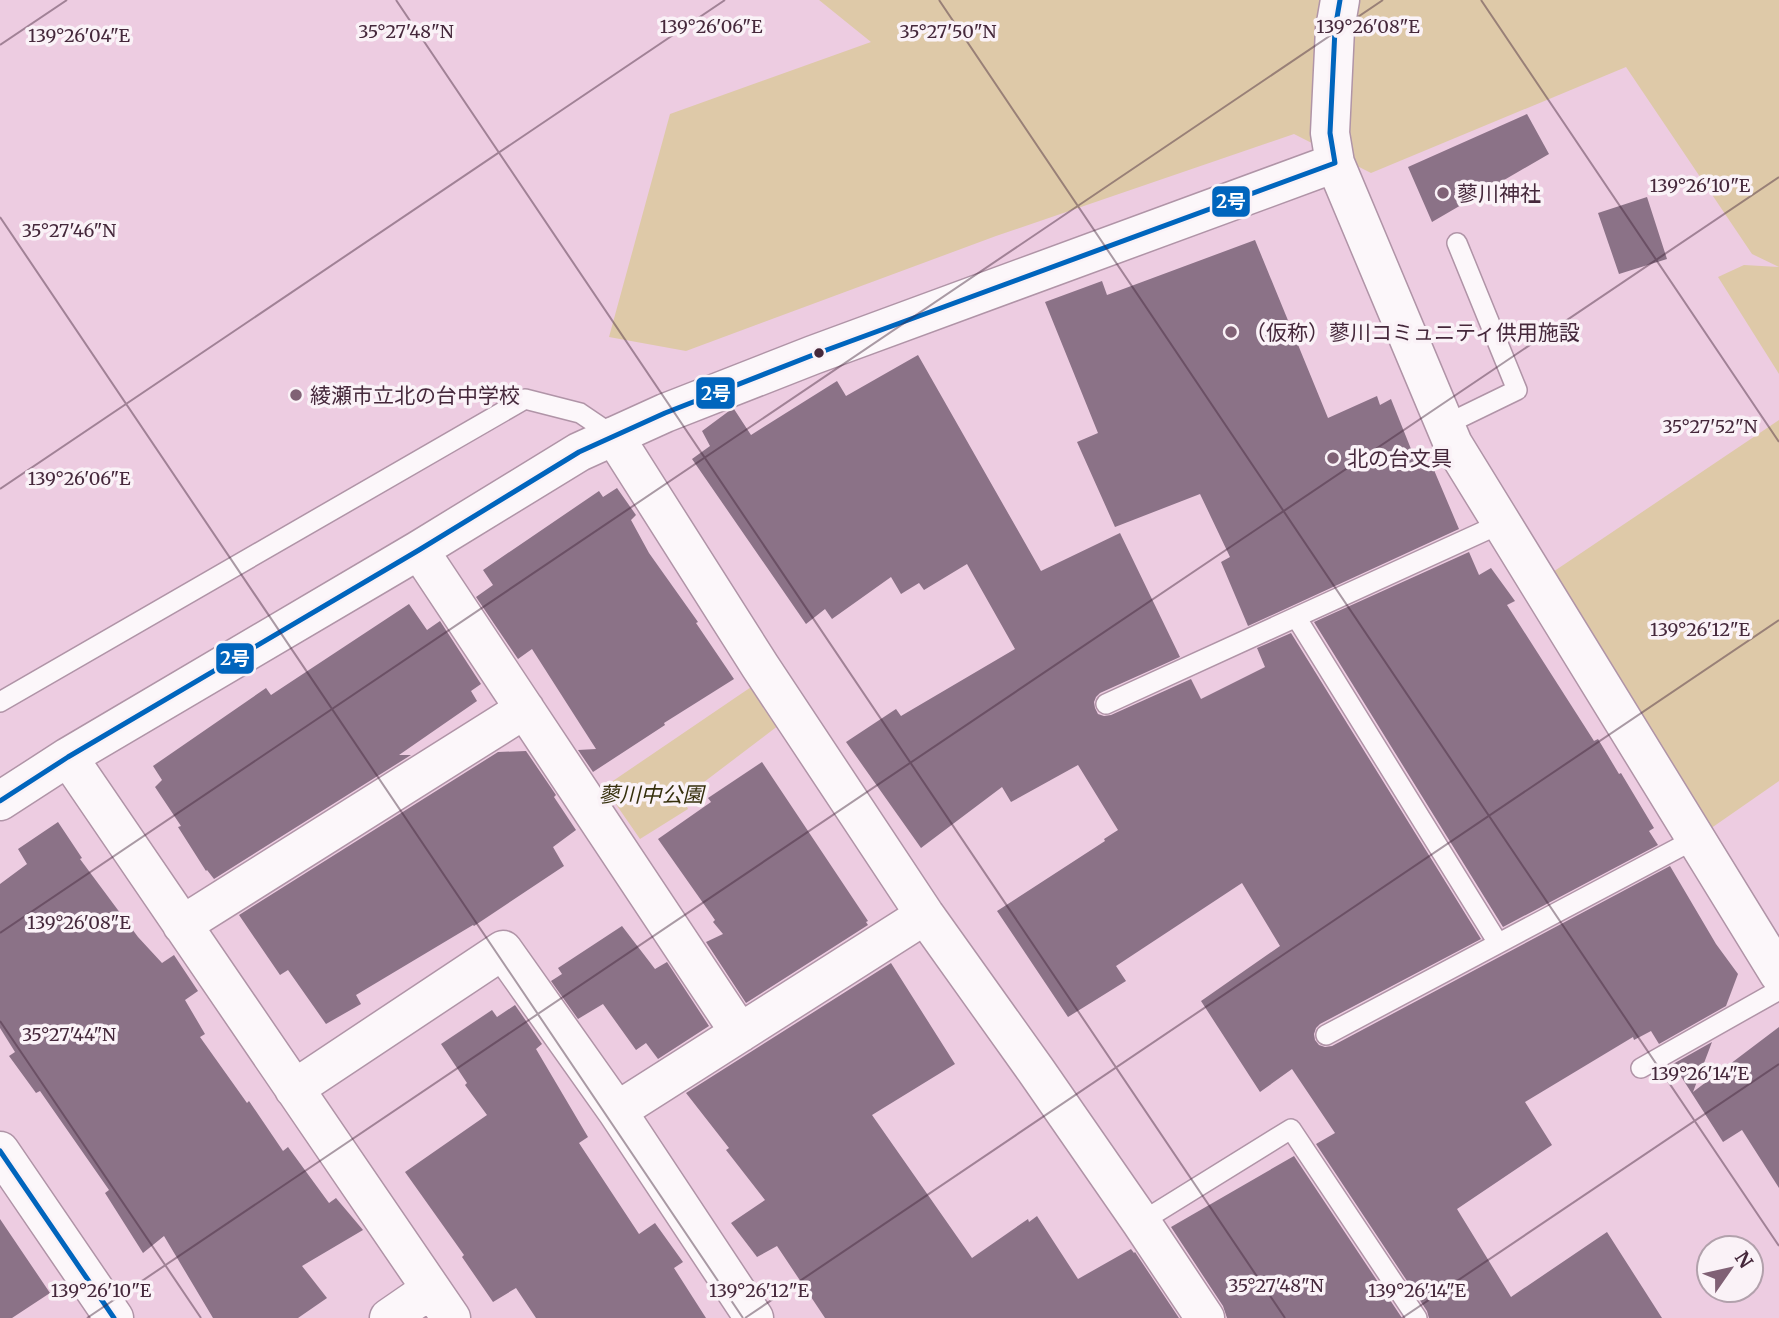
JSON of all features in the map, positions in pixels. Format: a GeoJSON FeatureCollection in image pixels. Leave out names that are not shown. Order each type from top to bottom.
{"type":"FeatureCollection","features":[{"type":"Feature","properties":{"kind":"street"},"geometry":{"type":"LineString","coordinates":[[1337,15],[1330,133],[1335,163],[1453,444],[1696,838],[1764,937],[1779,974]]}},
{"type":"Feature","properties":{"kind":"street"},"geometry":{"type":"LineString","coordinates":[[0,801],[68,757],[419,550],[579,452],[665,413],[813,355],[1335,163]]}},
{"type":"Feature","properties":{"kind":"street"},"geometry":{"type":"LineString","coordinates":[[614,436],[760,666],[925,915],[1141,1222],[1205,1318]]}},
{"type":"Feature","properties":{"kind":"street"},"geometry":{"type":"LineString","coordinates":[[419,550],[740,1033]]}},
{"type":"Feature","properties":{"kind":"street"},"geometry":{"type":"LineString","coordinates":[[182,925],[524,709]]}},
{"type":"Feature","properties":{"kind":"street"},"geometry":{"type":"LineString","coordinates":[[68,757],[441,1304],[389,1318]]}},
{"type":"Feature","properties":{"kind":"street"},"geometry":{"type":"LineString","coordinates":[[617,1111],[925,915]]}},
{"type":"Feature","properties":{"kind":"street"},"geometry":{"type":"LineString","coordinates":[[294,1089],[503,950],[617,1111],[754,1318]]}},
{"type":"Feature","properties":{"kind":"street"},"geometry":{"type":"LineString","coordinates":[[0,1151],[114,1318]]}},
{"type":"Feature","properties":{"kind":"lane"},"geometry":{"type":"LineString","coordinates":[[1445,425],[1517,390],[1457,243]]}},
{"type":"Feature","properties":{"kind":"lane"},"geometry":{"type":"LineString","coordinates":[[0,702],[525,400],[580,413],[614,436]]}},
{"type":"Feature","properties":{"kind":"lane"},"geometry":{"type":"LineString","coordinates":[[1106,704],[1502,523]]}},
{"type":"Feature","properties":{"kind":"lane"},"geometry":{"type":"LineString","coordinates":[[1296,617],[1498,943]]}},
{"type":"Feature","properties":{"kind":"lane"},"geometry":{"type":"LineString","coordinates":[[1326,1035],[1696,838]]}},
{"type":"Feature","properties":{"kind":"lane"},"geometry":{"type":"LineString","coordinates":[[1641,1068],[1779,990]]}},
{"type":"Feature","properties":{"kind":"lane"},"geometry":{"type":"LineString","coordinates":[[1141,1222],[1291,1129],[1417,1318]]}},
{"type":"Feature","properties":{"kind":"green space"},"geometry":{"type":"Polygon","coordinates":[[[819,0],[1779,0],[1779,267],[1752,254],[1626,67],[1371,173],[1294,134],[996,236],[686,351],[609,337],[670,114],[871,42],[819,0]]]}},
{"type":"Feature","properties":{"kind":"green space"},"geometry":{"type":"Polygon","coordinates":[[[1744,265],[1779,267],[1779,374],[1718,277],[1744,265]]]}},
{"type":"Feature","properties":{"kind":"green space"},"geometry":{"type":"Polygon","coordinates":[[[1779,420],[1779,781],[1697,838],[1538,582],[1779,420]]]}},
{"type":"Feature","properties":{"kind":"green space","name":"蓼川中公園"},"geometry":{"type":"Polygon","coordinates":[[[757,683],[783,722],[683,798],[688,809],[640,839],[604,787],[757,683]]]}},
{"type":"Feature","properties":{"kind":"building"},"geometry":{"type":"Polygon","coordinates":[[[1527,114],[1549,154],[1432,222],[1408,167],[1527,114]]]}},
{"type":"Feature","properties":{"kind":"building"},"geometry":{"type":"Polygon","coordinates":[[[1647,197],[1667,259],[1619,274],[1598,213],[1647,197]]]}},
{"type":"Feature","properties":{"kind":"building"},"geometry":{"type":"Polygon","coordinates":[[[1255,240],[1328,418],[1377,396],[1380,405],[1391,399],[1419,469],[1431,463],[1459,529],[1248,626],[1221,562],[1230,557],[1200,494],[1115,527],[1077,442],[1098,433],[1045,302],[1102,281],[1107,295],[1255,240]]]}},
{"type":"Feature","properties":{"kind":"building"},"geometry":{"type":"Polygon","coordinates":[[[918,355],[1041,571],[1120,533],[1180,657],[1100,693],[1094,702],[1098,714],[1111,715],[1191,679],[1201,699],[1265,667],[1257,648],[1291,633],[1481,939],[1320,1024],[1314,1034],[1319,1045],[1332,1046],[1670,866],[1716,944],[1738,974],[1726,1006],[1659,1044],[1651,1031],[1634,1040],[1633,1037],[1525,1102],[1552,1145],[1457,1209],[1511,1297],[1607,1232],[1662,1318],[1429,1318],[1427,1311],[1316,1144],[1335,1133],[1292,1069],[1260,1092],[1201,1001],[1280,946],[1242,883],[1116,966],[1126,981],[1068,1017],[997,911],[1118,830],[1078,765],[1011,802],[1002,787],[921,848],[846,742],[896,709],[901,716],[1015,649],[967,564],[924,590],[919,583],[901,594],[891,577],[832,619],[825,609],[806,624],[692,459],[710,446],[702,431],[729,411],[734,409],[751,435],[837,381],[846,396],[918,355]]]}},
{"type":"Feature","properties":{"kind":"building"},"geometry":{"type":"Polygon","coordinates":[[[617,488],[636,515],[631,520],[649,553],[734,679],[593,772],[578,750],[596,749],[532,649],[518,659],[476,597],[493,585],[483,570],[599,491],[603,497],[617,488]]]}},
{"type":"Feature","properties":{"kind":"building"},"geometry":{"type":"Polygon","coordinates":[[[1469,552],[1479,575],[1491,568],[1515,601],[1507,605],[1594,741],[1598,739],[1619,774],[1621,773],[1654,828],[1649,831],[1658,845],[1503,927],[1314,622],[1469,552]]]}},
{"type":"Feature","properties":{"kind":"building"},"geometry":{"type":"Polygon","coordinates":[[[409,604],[427,630],[440,621],[481,684],[471,691],[477,701],[399,755],[411,755],[214,879],[206,871],[155,787],[162,780],[153,766],[266,688],[271,695],[409,604]]]}},
{"type":"Feature","properties":{"kind":"building"},"geometry":{"type":"Polygon","coordinates":[[[526,751],[576,830],[553,847],[564,866],[474,926],[356,995],[361,1004],[326,1024],[288,970],[280,975],[239,915],[498,752],[526,751]]]}},
{"type":"Feature","properties":{"kind":"building"},"geometry":{"type":"Polygon","coordinates":[[[762,762],[868,921],[868,925],[746,1003],[706,942],[723,934],[658,839],[711,802],[708,798],[762,762]]]}},
{"type":"Feature","properties":{"kind":"building"},"geometry":{"type":"Polygon","coordinates":[[[58,822],[82,858],[80,859],[138,937],[162,963],[174,955],[198,991],[185,1000],[205,1034],[200,1037],[247,1103],[249,1101],[283,1151],[288,1147],[329,1203],[336,1198],[363,1230],[302,1266],[327,1298],[298,1318],[213,1318],[164,1236],[143,1253],[105,1193],[109,1190],[40,1091],[36,1093],[9,1056],[15,1052],[0,1028],[0,884],[27,864],[18,849],[58,822]]]}},
{"type":"Feature","properties":{"kind":"building"},"geometry":{"type":"Polygon","coordinates":[[[622,926],[655,969],[667,962],[709,1026],[658,1059],[646,1043],[636,1050],[603,1004],[578,1019],[551,981],[562,974],[558,968],[622,926]]]}},
{"type":"Feature","properties":{"kind":"building"},"geometry":{"type":"Polygon","coordinates":[[[891,963],[955,1064],[872,1115],[972,1258],[1028,1219],[1029,1222],[1037,1216],[1078,1279],[1131,1249],[1179,1318],[825,1318],[777,1246],[757,1257],[731,1223],[765,1200],[686,1093],[891,963]]]}},
{"type":"Feature","properties":{"kind":"building"},"geometry":{"type":"Polygon","coordinates":[[[515,1005],[542,1044],[536,1049],[588,1137],[579,1143],[639,1234],[655,1223],[683,1262],[674,1268],[706,1318],[536,1318],[516,1288],[493,1302],[462,1257],[464,1255],[405,1172],[487,1115],[465,1085],[467,1083],[441,1044],[492,1010],[497,1017],[515,1005]]]}},
{"type":"Feature","properties":{"kind":"building"},"geometry":{"type":"Polygon","coordinates":[[[1779,1027],[1779,1188],[1742,1130],[1723,1142],[1673,1064],[1712,1042],[1693,1092],[1779,1027]]]}},
{"type":"Feature","properties":{"kind":"building"},"geometry":{"type":"Polygon","coordinates":[[[1294,1156],[1402,1318],[1227,1318],[1223,1306],[1171,1227],[1294,1156]]]}},
{"type":"Feature","properties":{"kind":"building"},"geometry":{"type":"Polygon","coordinates":[[[0,1219],[50,1293],[12,1318],[0,1318],[0,1219]]]}},
{"type":"Feature","properties":{"kind":"transit line","name":"2号"},"geometry":{"type":"LineString","coordinates":[[0,801],[68,757],[419,550],[579,452],[665,413],[813,355],[1335,163],[1330,133],[1335,29],[1340,0]]}},
{"type":"Feature","properties":{"kind":"transit line","name":"2号"},"geometry":{"type":"LineString","coordinates":[[0,1151],[114,1318]]}},
{"type":"Feature","properties":{"kind":"place","name":"蓼川神社"},"geometry":{"type":"Point","coordinates":[1443,193]}},
{"type":"Feature","properties":{"kind":"place","name":"（仮称）蓼川コミュニティ供用施設"},"geometry":{"type":"Point","coordinates":[1231,332]}},
{"type":"Feature","properties":{"kind":"place","name":"綾瀬市立北の台中学校"},"geometry":{"type":"Point","coordinates":[296,395]}},
{"type":"Feature","properties":{"kind":"place","name":"北の台文具"},"geometry":{"type":"Point","coordinates":[1333,458]}}]}
